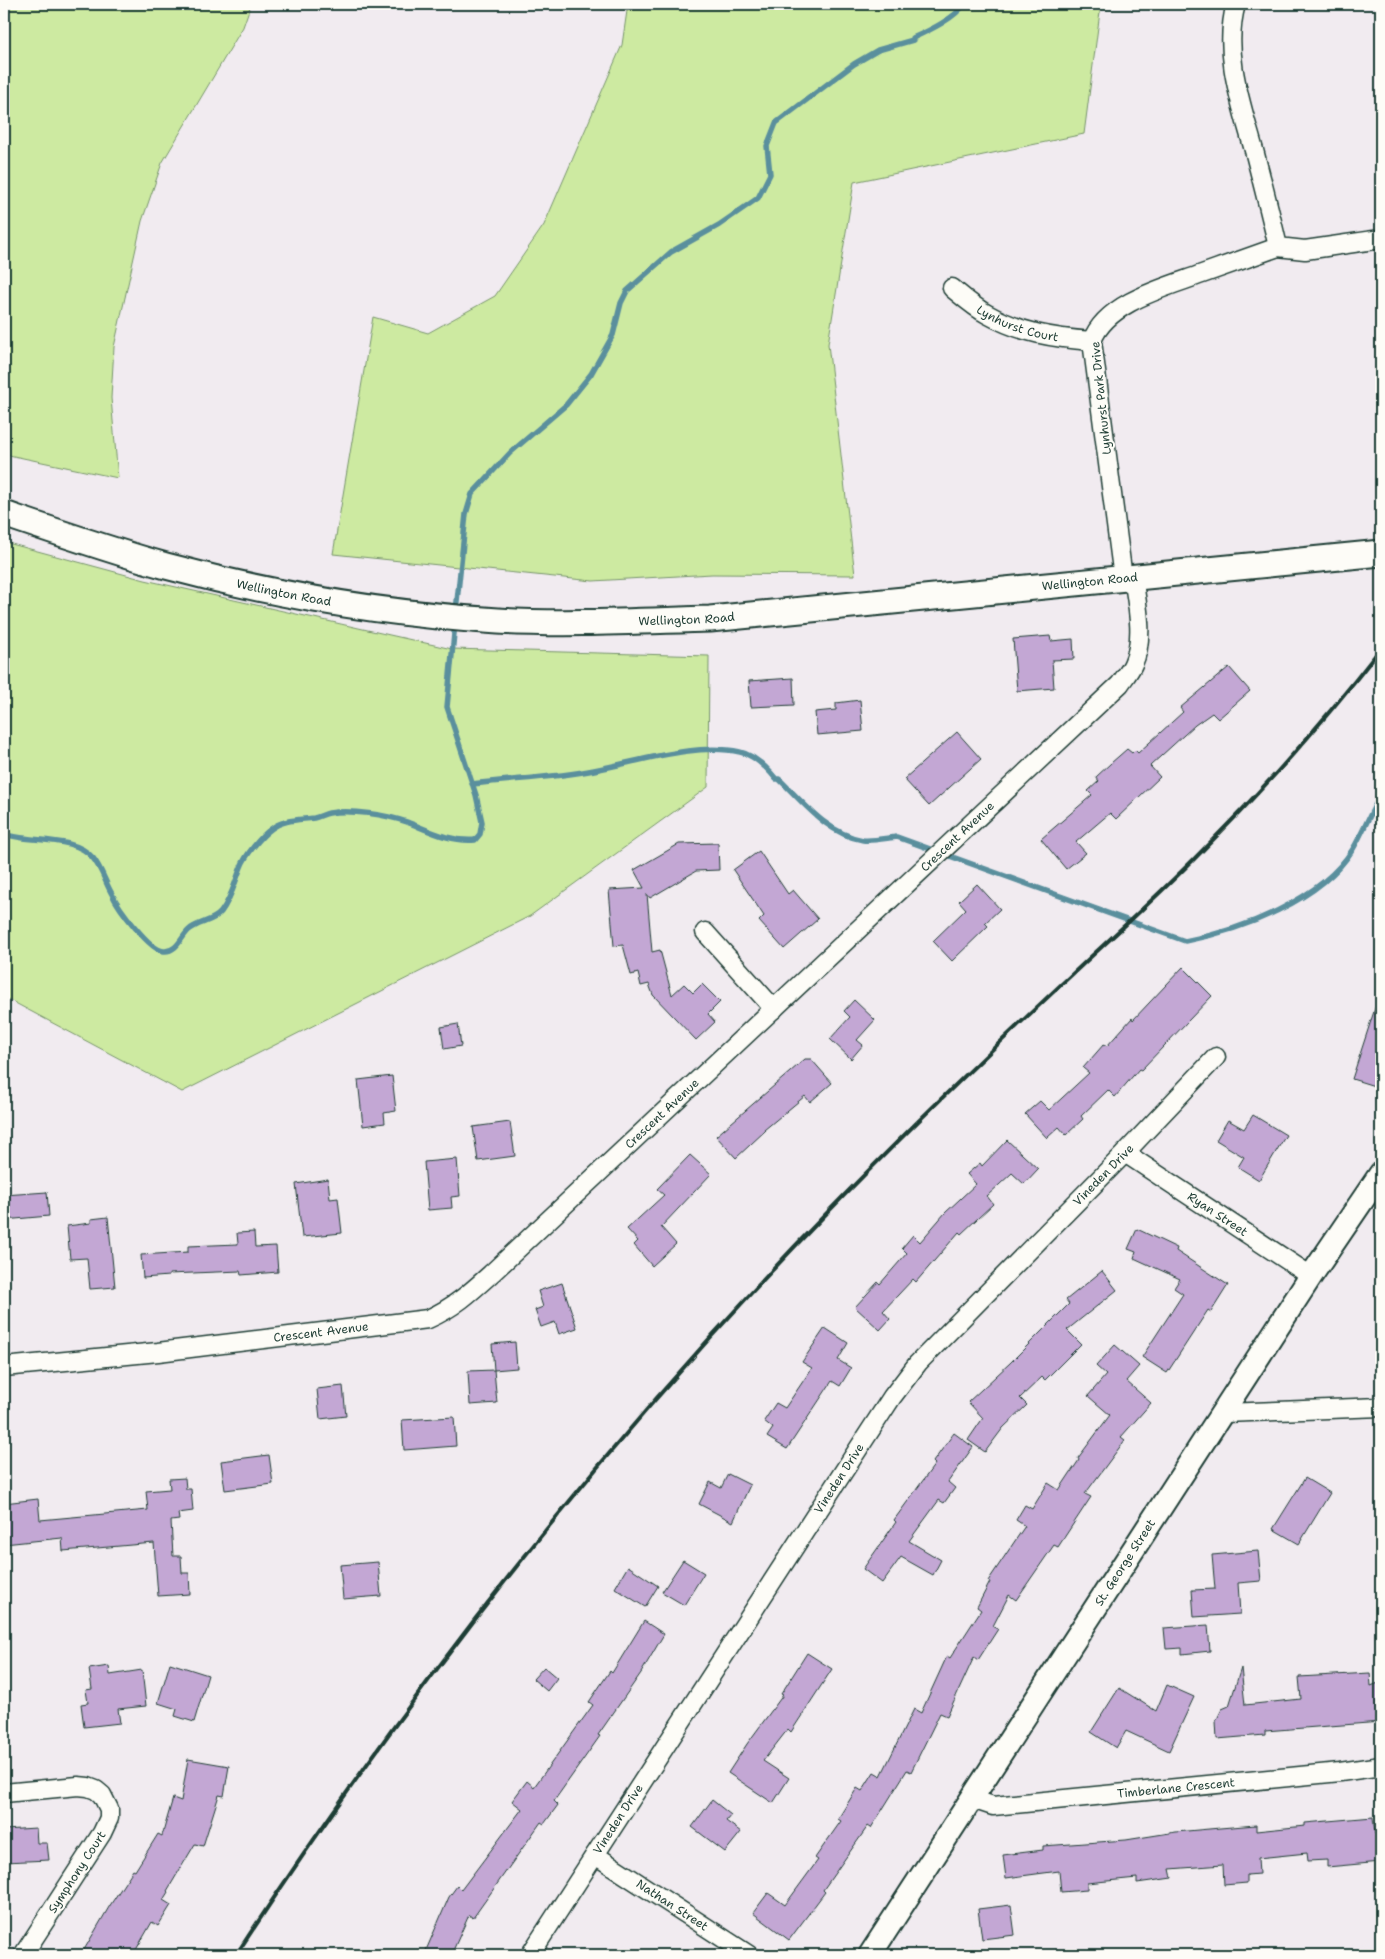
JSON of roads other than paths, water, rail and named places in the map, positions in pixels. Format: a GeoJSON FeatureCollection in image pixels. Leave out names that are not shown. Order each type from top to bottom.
{"type":"FeatureCollection","features":[{"type":"Feature","properties":{"kind":"main road","name":"Wellington Road"},"geometry":{"type":"LineString","coordinates":[[4,514],[164,565],[281,593],[373,608],[499,621],[605,622],[710,618],[1381,553]]}},
{"type":"Feature","properties":{"kind":"street"},"geometry":{"type":"LineString","coordinates":[[1236,4],[1230,34],[1238,90],[1278,247]]}},
{"type":"Feature","properties":{"kind":"street","name":"Lynhurst Park Drive"},"geometry":{"type":"LineString","coordinates":[[1128,578],[1092,341],[1095,332],[1112,315],[1140,297],[1278,247],[1305,250],[1381,239]]}},
{"type":"Feature","properties":{"kind":"street","name":"Lynhurst Court"},"geometry":{"type":"LineString","coordinates":[[952,288],[986,313],[1011,326],[1050,338],[1092,341]]}},
{"type":"Feature","properties":{"kind":"street","name":"Crescent Avenue"},"geometry":{"type":"LineString","coordinates":[[4,1367],[158,1352],[428,1319],[447,1310],[464,1298],[493,1272],[1120,684],[1133,664],[1138,643],[1138,618],[1128,578]]}},
{"type":"Feature","properties":{"kind":"street"},"geometry":{"type":"LineString","coordinates":[[705,932],[774,1009]]}},
{"type":"Feature","properties":{"kind":"street","name":"Vineden Drive"},"geometry":{"type":"LineString","coordinates":[[530,1955],[892,1397],[924,1356],[1125,1153],[1216,1057]]}},
{"type":"Feature","properties":{"kind":"street","name":"Ryan Street"},"geometry":{"type":"LineString","coordinates":[[1125,1153],[1311,1276]]}},
{"type":"Feature","properties":{"kind":"street","name":"St. George Street"},"geometry":{"type":"LineString","coordinates":[[870,1955],[1224,1413],[1311,1276],[1381,1173]]}},
{"type":"Feature","properties":{"kind":"street"},"geometry":{"type":"LineString","coordinates":[[1224,1413],[1381,1407]]}},
{"type":"Feature","properties":{"kind":"street","name":"Timberlane Crescent"},"geometry":{"type":"LineString","coordinates":[[972,1799],[993,1806],[1340,1772],[1381,1766]]}},
{"type":"Feature","properties":{"kind":"street","name":"Symphony Court"},"geometry":{"type":"LineString","coordinates":[[4,1793],[88,1786],[102,1795],[109,1809],[109,1818],[102,1833],[23,1955]]}},
{"type":"Feature","properties":{"kind":"street","name":"Nathan Street"},"geometry":{"type":"LineString","coordinates":[[595,1855],[749,1955]]}},
{"type":"Feature","properties":{"kind":"waterway"},"geometry":{"type":"LineString","coordinates":[[456,611],[466,514],[472,494],[510,453],[566,405],[591,374],[613,335],[621,303],[627,291],[671,252],[719,225],[758,198],[770,174],[767,146],[776,123],[854,64],[878,50],[913,40],[913,38],[948,19],[964,4]]}},
{"type":"Feature","properties":{"kind":"waterway"},"geometry":{"type":"LineString","coordinates":[[4,834],[63,843],[85,851],[96,862],[115,900],[127,918],[151,944],[164,951],[176,947],[193,927],[214,918],[221,912],[230,896],[243,862],[258,841],[267,832],[281,823],[314,818],[329,813],[358,812],[399,819],[449,838],[475,840],[480,834],[482,822],[476,795],[447,707],[455,623]]}},
{"type":"Feature","properties":{"kind":"waterway"},"geometry":{"type":"LineString","coordinates":[[472,784],[579,773],[686,751],[705,749],[740,752],[760,762],[816,816],[850,837],[863,840],[897,837],[1185,941],[1254,921],[1301,898],[1321,884],[1339,867],[1353,849],[1381,795]]}},
{"type":"Feature","properties":{"kind":"railway"},"geometry":{"type":"LineString","coordinates":[[236,1955],[370,1760],[440,1665],[512,1572],[664,1390],[743,1302],[887,1152],[1226,827],[1317,727],[1381,648]]}}]}
